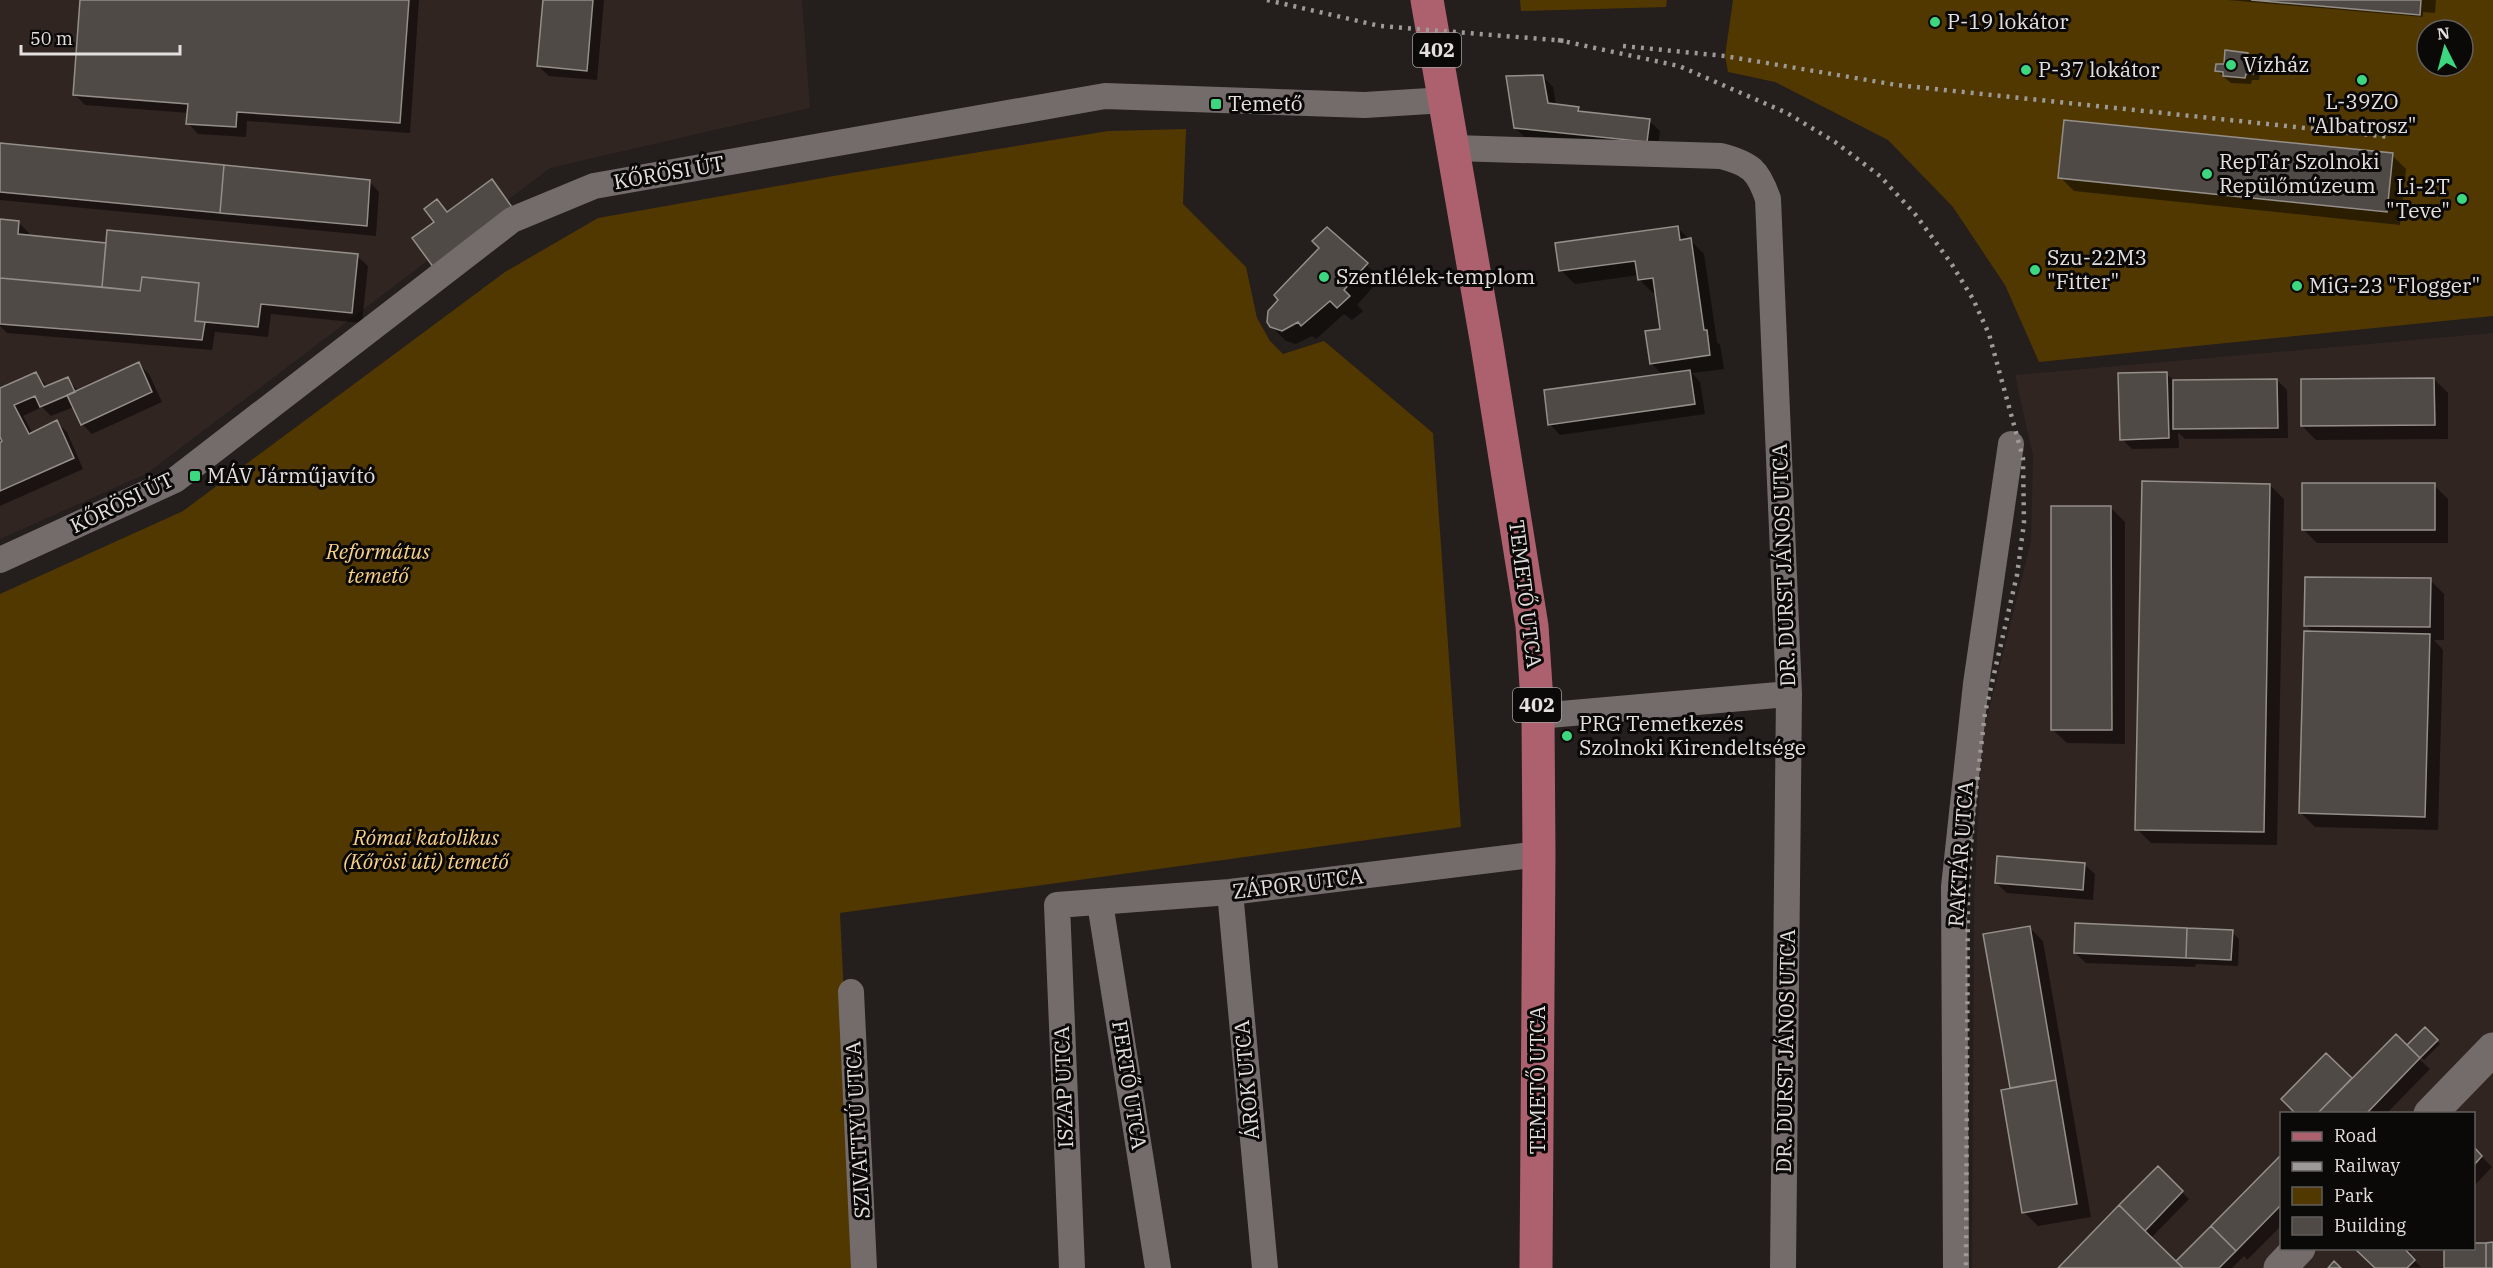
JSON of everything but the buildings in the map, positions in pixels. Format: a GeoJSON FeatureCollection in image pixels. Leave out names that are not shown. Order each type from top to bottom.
{"type":"FeatureCollection","features":[{"type":"Feature","properties":{"kind":"main road","name":"TEMETŐ UTCA"},"geometry":{"type":"LineString","coordinates":[[1427,0],[1454,148],[1532,626],[1538,716],[1539,854],[1536,1268]]}},
{"type":"Feature","properties":{"kind":"street","name":"KŐRÖSI ÚT"},"geometry":{"type":"LineString","coordinates":[[0,561],[176,480],[512,220],[594,186],[1105,96],[1365,105],[1445,100]]}},
{"type":"Feature","properties":{"kind":"street","name":"DR. DURST JÁNOS UTCA"},"geometry":{"type":"LineString","coordinates":[[1454,148],[1721,156],[1744,162],[1761,177],[1768,199],[1789,694],[1783,1268]]}},
{"type":"Feature","properties":{"kind":"street","name":"RAKTÁR UTCA"},"geometry":{"type":"LineString","coordinates":[[1956,1268],[1954,887],[1976,684],[2011,444]]}},
{"type":"Feature","properties":{"kind":"street"},"geometry":{"type":"LineString","coordinates":[[1538,716],[1789,694]]}},
{"type":"Feature","properties":{"kind":"street","name":"ZÁPOR UTCA"},"geometry":{"type":"LineString","coordinates":[[1057,905],[1230,892],[1539,854]]}},
{"type":"Feature","properties":{"kind":"street","name":"ÁROK UTCA"},"geometry":{"type":"LineString","coordinates":[[1230,892],[1265,1268]]}},
{"type":"Feature","properties":{"kind":"street","name":"FERTŐ UTCA"},"geometry":{"type":"LineString","coordinates":[[1100,903],[1158,1268]]}},
{"type":"Feature","properties":{"kind":"street","name":"ISZAP UTCA"},"geometry":{"type":"LineString","coordinates":[[1057,905],[1072,1268]]}},
{"type":"Feature","properties":{"kind":"street","name":"SZIVATTYÚ UTCA"},"geometry":{"type":"LineString","coordinates":[[851,992],[864,1268]]}},
{"type":"Feature","properties":{"kind":"street"},"geometry":{"type":"LineString","coordinates":[[2431,1112],[2493,1049]]}},
{"type":"Feature","properties":{"kind":"street"},"geometry":{"type":"LineString","coordinates":[[2280,1268],[2297,1250]]}},
{"type":"Feature","properties":{"kind":"shaded area","name":"MÁV Járműjavító"},"geometry":{"type":"Polygon","coordinates":[[[0,0],[802,0],[810,108],[550,168],[146,474],[0,539],[0,0]]]}},
{"type":"Feature","properties":{"kind":"shaded area"},"geometry":{"type":"Polygon","coordinates":[[[2493,333],[2493,1268],[1972,1268],[1974,900],[1982,738],[2031,541],[2033,456],[2015,375],[2493,333]]]}},
{"type":"Feature","properties":{"kind":"green space"},"geometry":{"type":"Polygon","coordinates":[[[1520,0],[1667,0],[1666,7],[1521,11],[1520,0]]]}},
{"type":"Feature","properties":{"kind":"green space","name":"RepTár Szolnoki Repülőmúzeum"},"geometry":{"type":"Polygon","coordinates":[[[1733,0],[2493,0],[2493,316],[2039,362],[2005,285],[1953,207],[1888,140],[1775,82],[1728,72],[1725,56],[1733,0]]]}},
{"type":"Feature","properties":{"kind":"green space","name":"Római katolikus (Kőrösi úti) temető"},"geometry":{"type":"Polygon","coordinates":[[[1186,129],[1183,204],[1246,267],[1257,318],[1270,341],[1283,354],[1324,341],[1433,433],[1461,827],[840,913],[857,1268],[0,1268],[0,594],[183,511],[505,272],[598,218],[845,174],[1108,131],[1186,129]]]}},
{"type":"Feature","properties":{"kind":"railway"},"geometry":{"type":"LineString","coordinates":[[1267,0],[1380,26],[1567,41]]}},
{"type":"Feature","properties":{"kind":"railway"},"geometry":{"type":"LineString","coordinates":[[1558,40],[1679,66],[1787,113],[1835,142],[1880,176],[1915,214],[1951,263],[1973,299],[1989,334],[2023,458],[2024,523],[2017,575],[1985,713],[1973,817],[1968,890],[1966,1268]]}},
{"type":"Feature","properties":{"kind":"railway"},"geometry":{"type":"LineString","coordinates":[[1623,46],[1725,56],[1897,85],[2391,137]]}},
{"type":"Feature","properties":{"kind":"place","name":"P-19 lokátor"},"geometry":{"type":"Point","coordinates":[1935,22]}},
{"type":"Feature","properties":{"kind":"place","name":"Vízház"},"geometry":{"type":"Point","coordinates":[2231,65]}},
{"type":"Feature","properties":{"kind":"place","name":"P-37 lokátor"},"geometry":{"type":"Point","coordinates":[2026,70]}},
{"type":"Feature","properties":{"kind":"place","name":"L-39ZO \"Albatrosz\""},"geometry":{"type":"Point","coordinates":[2362,80]}},
{"type":"Feature","properties":{"kind":"place","name":"Temető"},"geometry":{"type":"Point","coordinates":[1216,104]}},
{"type":"Feature","properties":{"kind":"place","name":"RepTár Szolnoki Repülőmúzeum"},"geometry":{"type":"Point","coordinates":[2207,174]}},
{"type":"Feature","properties":{"kind":"place","name":"Li-2T \"Teve\""},"geometry":{"type":"Point","coordinates":[2462,199]}},
{"type":"Feature","properties":{"kind":"place","name":"Szu-22M3 \"Fitter\""},"geometry":{"type":"Point","coordinates":[2035,270]}},
{"type":"Feature","properties":{"kind":"place","name":"Szentlélek-templom"},"geometry":{"type":"Point","coordinates":[1324,277]}},
{"type":"Feature","properties":{"kind":"place","name":"MiG-23 \"Flogger\""},"geometry":{"type":"Point","coordinates":[2297,286]}},
{"type":"Feature","properties":{"kind":"place","name":"MÁV Járműjavító"},"geometry":{"type":"Point","coordinates":[195,476]}},
{"type":"Feature","properties":{"kind":"place","name":"PRG Temetkezés Szolnoki Kirendeltsége"},"geometry":{"type":"Point","coordinates":[1567,736]}},
{"type":"Feature","properties":{"kind":"park label","name":"Református temető"},"geometry":{"type":"Point","coordinates":[378,564]}}]}
